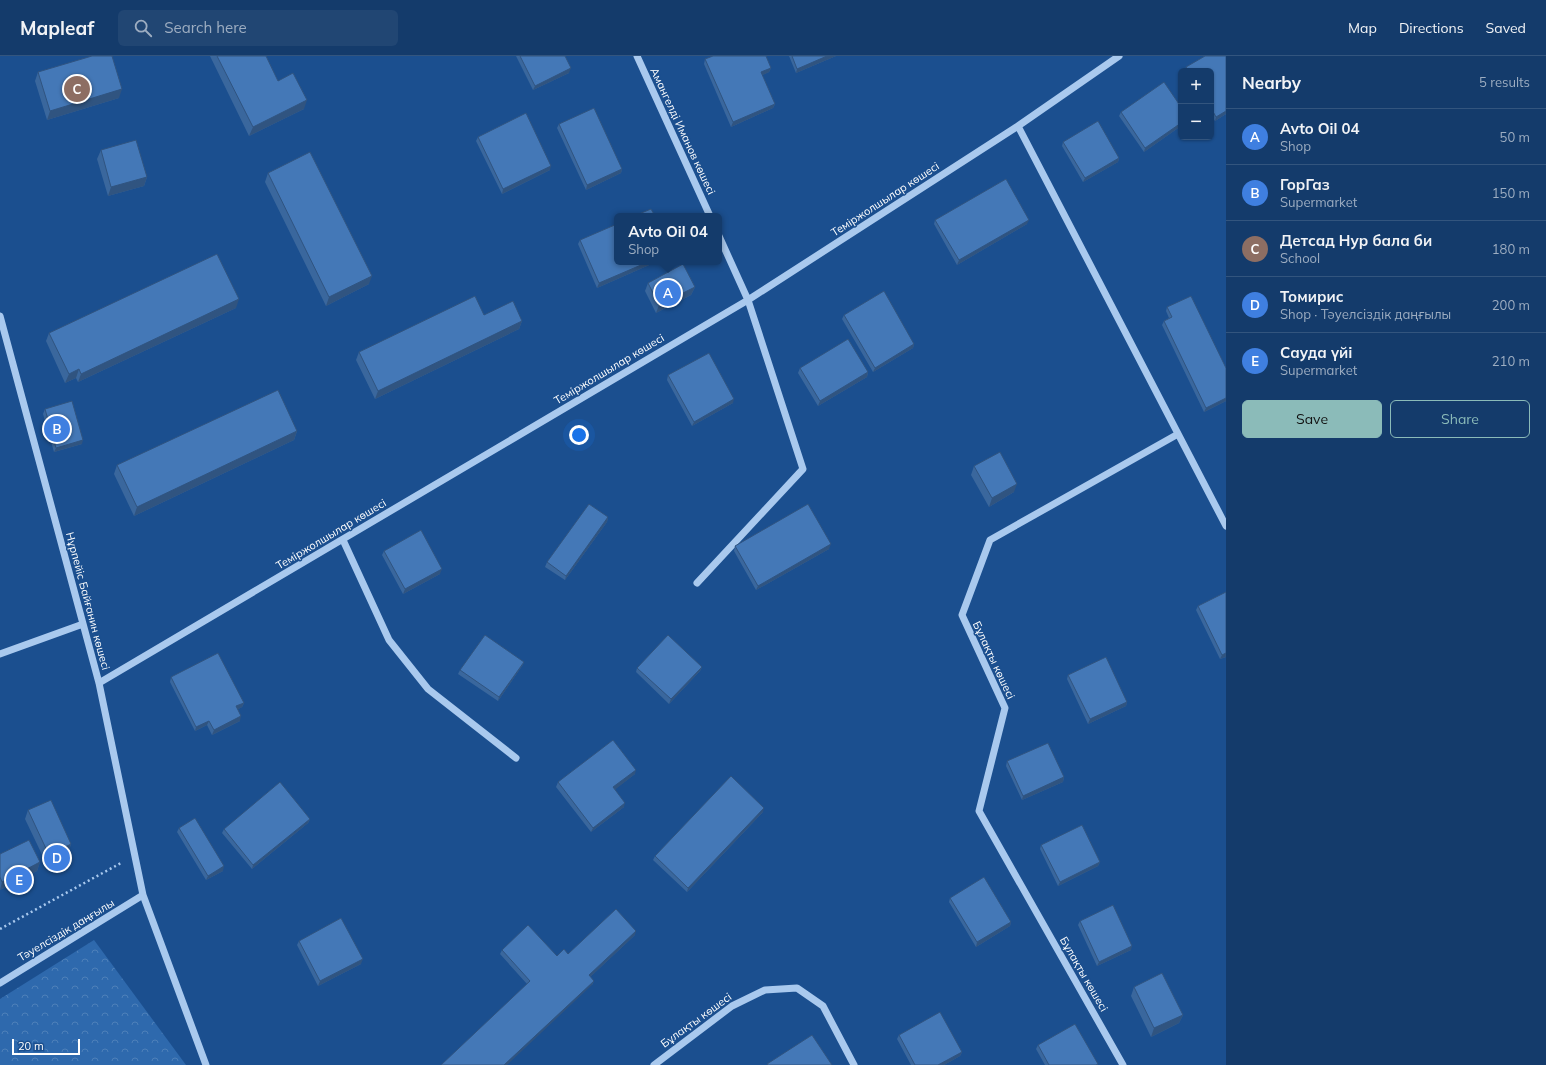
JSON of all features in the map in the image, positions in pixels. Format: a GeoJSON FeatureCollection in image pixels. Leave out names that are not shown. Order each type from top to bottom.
{"type":"FeatureCollection","features":[{"type":"Feature","properties":{"kind":"street","name":"Амангелді Иманов көшесі"},"geometry":{"type":"LineString","coordinates":[[637,56],[709,213]]}},
{"type":"Feature","properties":{"kind":"street","name":"Теміржолшылар көшесі"},"geometry":{"type":"LineString","coordinates":[[99,683],[748,300],[1018,126],[1120,56]]}},
{"type":"Feature","properties":{"kind":"street"},"geometry":{"type":"LineString","coordinates":[[1018,126],[1226,526]]}},
{"type":"Feature","properties":{"kind":"street"},"geometry":{"type":"LineString","coordinates":[[697,583],[803,469],[748,300],[722,243]]}},
{"type":"Feature","properties":{"kind":"street","name":"Нұрпейіс Байғанин көшесі"},"geometry":{"type":"LineString","coordinates":[[0,316],[99,683],[143,895],[206,1065]]}},
{"type":"Feature","properties":{"kind":"street","name":"Бұлақты көшесі"},"geometry":{"type":"LineString","coordinates":[[1123,1065],[979,811],[1005,708],[962,615],[990,540],[1178,434]]}},
{"type":"Feature","properties":{"kind":"street"},"geometry":{"type":"LineString","coordinates":[[343,540],[389,640],[428,689],[516,758]]}},
{"type":"Feature","properties":{"kind":"street"},"geometry":{"type":"LineString","coordinates":[[0,654],[82,624]]}},
{"type":"Feature","properties":{"kind":"street","name":"Тәуелсіздік даңғылы"},"geometry":{"type":"LineString","coordinates":[[0,983],[143,895]]}},
{"type":"Feature","properties":{"kind":"street","name":"Бұлақты көшесі"},"geometry":{"type":"LineString","coordinates":[[654,1065],[732,1006],[765,990],[797,988],[823,1006],[854,1065]]}},
{"type":"Feature","properties":{"kind":"path"},"geometry":{"type":"LineString","coordinates":[[0,929],[135,856]]}},
{"type":"Feature","properties":{"kind":"green space"},"geometry":{"type":"Polygon","coordinates":[[[94,940],[186,1065],[0,1065],[0,999],[94,940]]]}},
{"type":"Feature","properties":{"kind":"building"},"geometry":{"type":"Polygon","coordinates":[[[92,56],[112,56],[122,89],[50,111],[38,72],[92,56]]]}},
{"type":"Feature","properties":{"kind":"building"},"geometry":{"type":"Polygon","coordinates":[[[217,56],[266,56],[278,81],[293,73],[307,100],[253,127],[217,56]]]}},
{"type":"Feature","properties":{"kind":"building"},"geometry":{"type":"Polygon","coordinates":[[[520,56],[565,56],[571,68],[535,86],[520,56]]]}},
{"type":"Feature","properties":{"kind":"building"},"geometry":{"type":"Polygon","coordinates":[[[713,56],[766,56],[771,68],[761,72],[775,104],[733,122],[705,59],[713,56]]]}},
{"type":"Feature","properties":{"kind":"building"},"geometry":{"type":"Polygon","coordinates":[[[792,56],[827,56],[797,69],[792,56]]]}},
{"type":"Feature","properties":{"kind":"building"},"geometry":{"type":"Polygon","coordinates":[[[1205,56],[1226,56],[1226,111],[1216,117],[1214,113],[1214,68],[1186,67],[1205,56]]]}},
{"type":"Feature","properties":{"kind":"building"},"geometry":{"type":"Polygon","coordinates":[[[1164,82],[1178,103],[1178,125],[1145,148],[1121,112],[1164,82]]]}},
{"type":"Feature","properties":{"kind":"building"},"geometry":{"type":"Polygon","coordinates":[[[594,108],[622,169],[587,185],[559,124],[594,108]]]}},
{"type":"Feature","properties":{"kind":"building"},"geometry":{"type":"Polygon","coordinates":[[[526,113],[551,166],[503,189],[478,137],[526,113]]]}},
{"type":"Feature","properties":{"kind":"building"},"geometry":{"type":"Polygon","coordinates":[[[1098,121],[1119,158],[1085,178],[1063,142],[1098,121]]]}},
{"type":"Feature","properties":{"kind":"building"},"geometry":{"type":"Polygon","coordinates":[[[136,140],[147,177],[111,187],[101,150],[136,140]]]}},
{"type":"Feature","properties":{"kind":"building"},"geometry":{"type":"Polygon","coordinates":[[[310,152],[372,276],[329,297],[268,173],[310,152]]]}},
{"type":"Feature","properties":{"kind":"building"},"geometry":{"type":"Polygon","coordinates":[[[1006,179],[1029,220],[959,260],[935,220],[1006,179]]]}},
{"type":"Feature","properties":{"kind":"building"},"geometry":{"type":"Polygon","coordinates":[[[651,209],[653,213],[641,213],[651,209]]]}},
{"type":"Feature","properties":{"kind":"building"},"geometry":{"type":"Polygon","coordinates":[[[614,225],[614,265],[641,265],[599,283],[580,240],[614,225]]]}},
{"type":"Feature","properties":{"kind":"building"},"geometry":{"type":"Polygon","coordinates":[[[217,254],[239,299],[81,374],[79,369],[69,374],[49,333],[217,254]]]}},
{"type":"Feature","properties":{"kind":"building"},"geometry":{"type":"Polygon","coordinates":[[[684,265],[695,287],[659,305],[648,283],[684,265]]]}},
{"type":"Feature","properties":{"kind":"building"},"geometry":{"type":"Polygon","coordinates":[[[884,291],[914,344],[875,368],[844,315],[884,291]]]}},
{"type":"Feature","properties":{"kind":"building"},"geometry":{"type":"Polygon","coordinates":[[[475,296],[484,315],[513,301],[522,321],[378,391],[359,352],[475,296]]]}},
{"type":"Feature","properties":{"kind":"building"},"geometry":{"type":"Polygon","coordinates":[[[1191,296],[1226,368],[1226,398],[1206,408],[1164,321],[1172,317],[1167,307],[1191,296]]]}},
{"type":"Feature","properties":{"kind":"building"},"geometry":{"type":"Polygon","coordinates":[[[848,339],[868,372],[820,401],[800,368],[848,339]]]}},
{"type":"Feature","properties":{"kind":"building"},"geometry":{"type":"Polygon","coordinates":[[[709,353],[734,399],[694,422],[668,375],[709,353]]]}},
{"type":"Feature","properties":{"kind":"building"},"geometry":{"type":"Polygon","coordinates":[[[278,390],[297,431],[137,507],[117,465],[278,390]]]}},
{"type":"Feature","properties":{"kind":"building"},"geometry":{"type":"Polygon","coordinates":[[[72,401],[83,440],[56,448],[45,409],[72,401]]]}},
{"type":"Feature","properties":{"kind":"building"},"geometry":{"type":"Polygon","coordinates":[[[1000,452],[1017,484],[992,498],[974,466],[1000,452]]]}},
{"type":"Feature","properties":{"kind":"building"},"geometry":{"type":"Polygon","coordinates":[[[589,504],[608,517],[566,576],[547,562],[589,504]]]}},
{"type":"Feature","properties":{"kind":"building"},"geometry":{"type":"Polygon","coordinates":[[[808,504],[831,544],[758,586],[735,546],[808,504]]]}},
{"type":"Feature","properties":{"kind":"building"},"geometry":{"type":"Polygon","coordinates":[[[421,530],[442,569],[405,589],[384,551],[421,530]]]}},
{"type":"Feature","properties":{"kind":"building"},"geometry":{"type":"Polygon","coordinates":[[[1226,592],[1226,653],[1222,655],[1198,606],[1226,592]]]}},
{"type":"Feature","properties":{"kind":"building"},"geometry":{"type":"Polygon","coordinates":[[[485,635],[524,662],[499,697],[460,670],[485,635]]]}},
{"type":"Feature","properties":{"kind":"building"},"geometry":{"type":"Polygon","coordinates":[[[668,635],[702,667],[671,699],[637,668],[668,635]]]}},
{"type":"Feature","properties":{"kind":"building"},"geometry":{"type":"Polygon","coordinates":[[[218,653],[244,703],[236,706],[241,716],[214,730],[209,721],[196,727],[171,677],[218,653]]]}},
{"type":"Feature","properties":{"kind":"building"},"geometry":{"type":"Polygon","coordinates":[[[1106,657],[1127,702],[1090,719],[1068,675],[1106,657]]]}},
{"type":"Feature","properties":{"kind":"building"},"geometry":{"type":"Polygon","coordinates":[[[613,740],[636,770],[613,787],[625,803],[593,828],[558,782],[613,740]]]}},
{"type":"Feature","properties":{"kind":"building"},"geometry":{"type":"Polygon","coordinates":[[[1048,743],[1064,777],[1023,796],[1007,761],[1048,743]]]}},
{"type":"Feature","properties":{"kind":"building"},"geometry":{"type":"Polygon","coordinates":[[[731,776],[764,808],[688,888],[655,856],[731,776]]]}},
{"type":"Feature","properties":{"kind":"building"},"geometry":{"type":"Polygon","coordinates":[[[280,782],[310,819],[253,865],[224,829],[280,782]]]}},
{"type":"Feature","properties":{"kind":"building"},"geometry":{"type":"Polygon","coordinates":[[[51,800],[71,844],[49,855],[28,810],[51,800]]]}},
{"type":"Feature","properties":{"kind":"building"},"geometry":{"type":"Polygon","coordinates":[[[195,818],[224,866],[208,876],[179,828],[195,818]]]}},
{"type":"Feature","properties":{"kind":"building"},"geometry":{"type":"Polygon","coordinates":[[[1082,825],[1100,862],[1060,882],[1041,845],[1082,825]]]}},
{"type":"Feature","properties":{"kind":"building"},"geometry":{"type":"Polygon","coordinates":[[[29,840],[40,862],[2,882],[0,877],[0,854],[29,840]]]}},
{"type":"Feature","properties":{"kind":"building"},"geometry":{"type":"Polygon","coordinates":[[[984,877],[1011,922],[977,942],[950,898],[984,877]]]}},
{"type":"Feature","properties":{"kind":"building"},"geometry":{"type":"Polygon","coordinates":[[[1113,905],[1132,946],[1099,962],[1080,921],[1113,905]]]}},
{"type":"Feature","properties":{"kind":"building"},"geometry":{"type":"Polygon","coordinates":[[[616,909],[636,931],[589,975],[594,981],[504,1065],[441,1065],[530,981],[502,950],[528,925],[557,956],[564,949],[568,954],[616,909]]]}},
{"type":"Feature","properties":{"kind":"building"},"geometry":{"type":"Polygon","coordinates":[[[341,918],[363,959],[320,981],[299,941],[341,918]]]}},
{"type":"Feature","properties":{"kind":"building"},"geometry":{"type":"Polygon","coordinates":[[[1162,973],[1183,1015],[1154,1028],[1134,987],[1162,973]]]}},
{"type":"Feature","properties":{"kind":"building"},"geometry":{"type":"Polygon","coordinates":[[[940,1012],[962,1052],[938,1065],[915,1065],[899,1035],[940,1012]]]}},
{"type":"Feature","properties":{"kind":"building"},"geometry":{"type":"Polygon","coordinates":[[[1075,1024],[1098,1064],[1049,1065],[1038,1045],[1075,1024]]]}},
{"type":"Feature","properties":{"kind":"building"},"geometry":{"type":"Polygon","coordinates":[[[812,1035],[832,1065],[767,1064],[812,1035]]]}},
{"type":"Feature","properties":{"kind":"place","name":"Детсад Нур бала би"},"geometry":{"type":"Point","coordinates":[77,89]}},
{"type":"Feature","properties":{"kind":"place","name":"Avto Oil 04"},"geometry":{"type":"Point","coordinates":[668,293]}},
{"type":"Feature","properties":{"kind":"place","name":"ГорГаз"},"geometry":{"type":"Point","coordinates":[57,429]}},
{"type":"Feature","properties":{"kind":"place","name":"Томирис"},"geometry":{"type":"Point","coordinates":[57,858]}},
{"type":"Feature","properties":{"kind":"place","name":"Сауда үйі"},"geometry":{"type":"Point","coordinates":[19,880]}}]}
